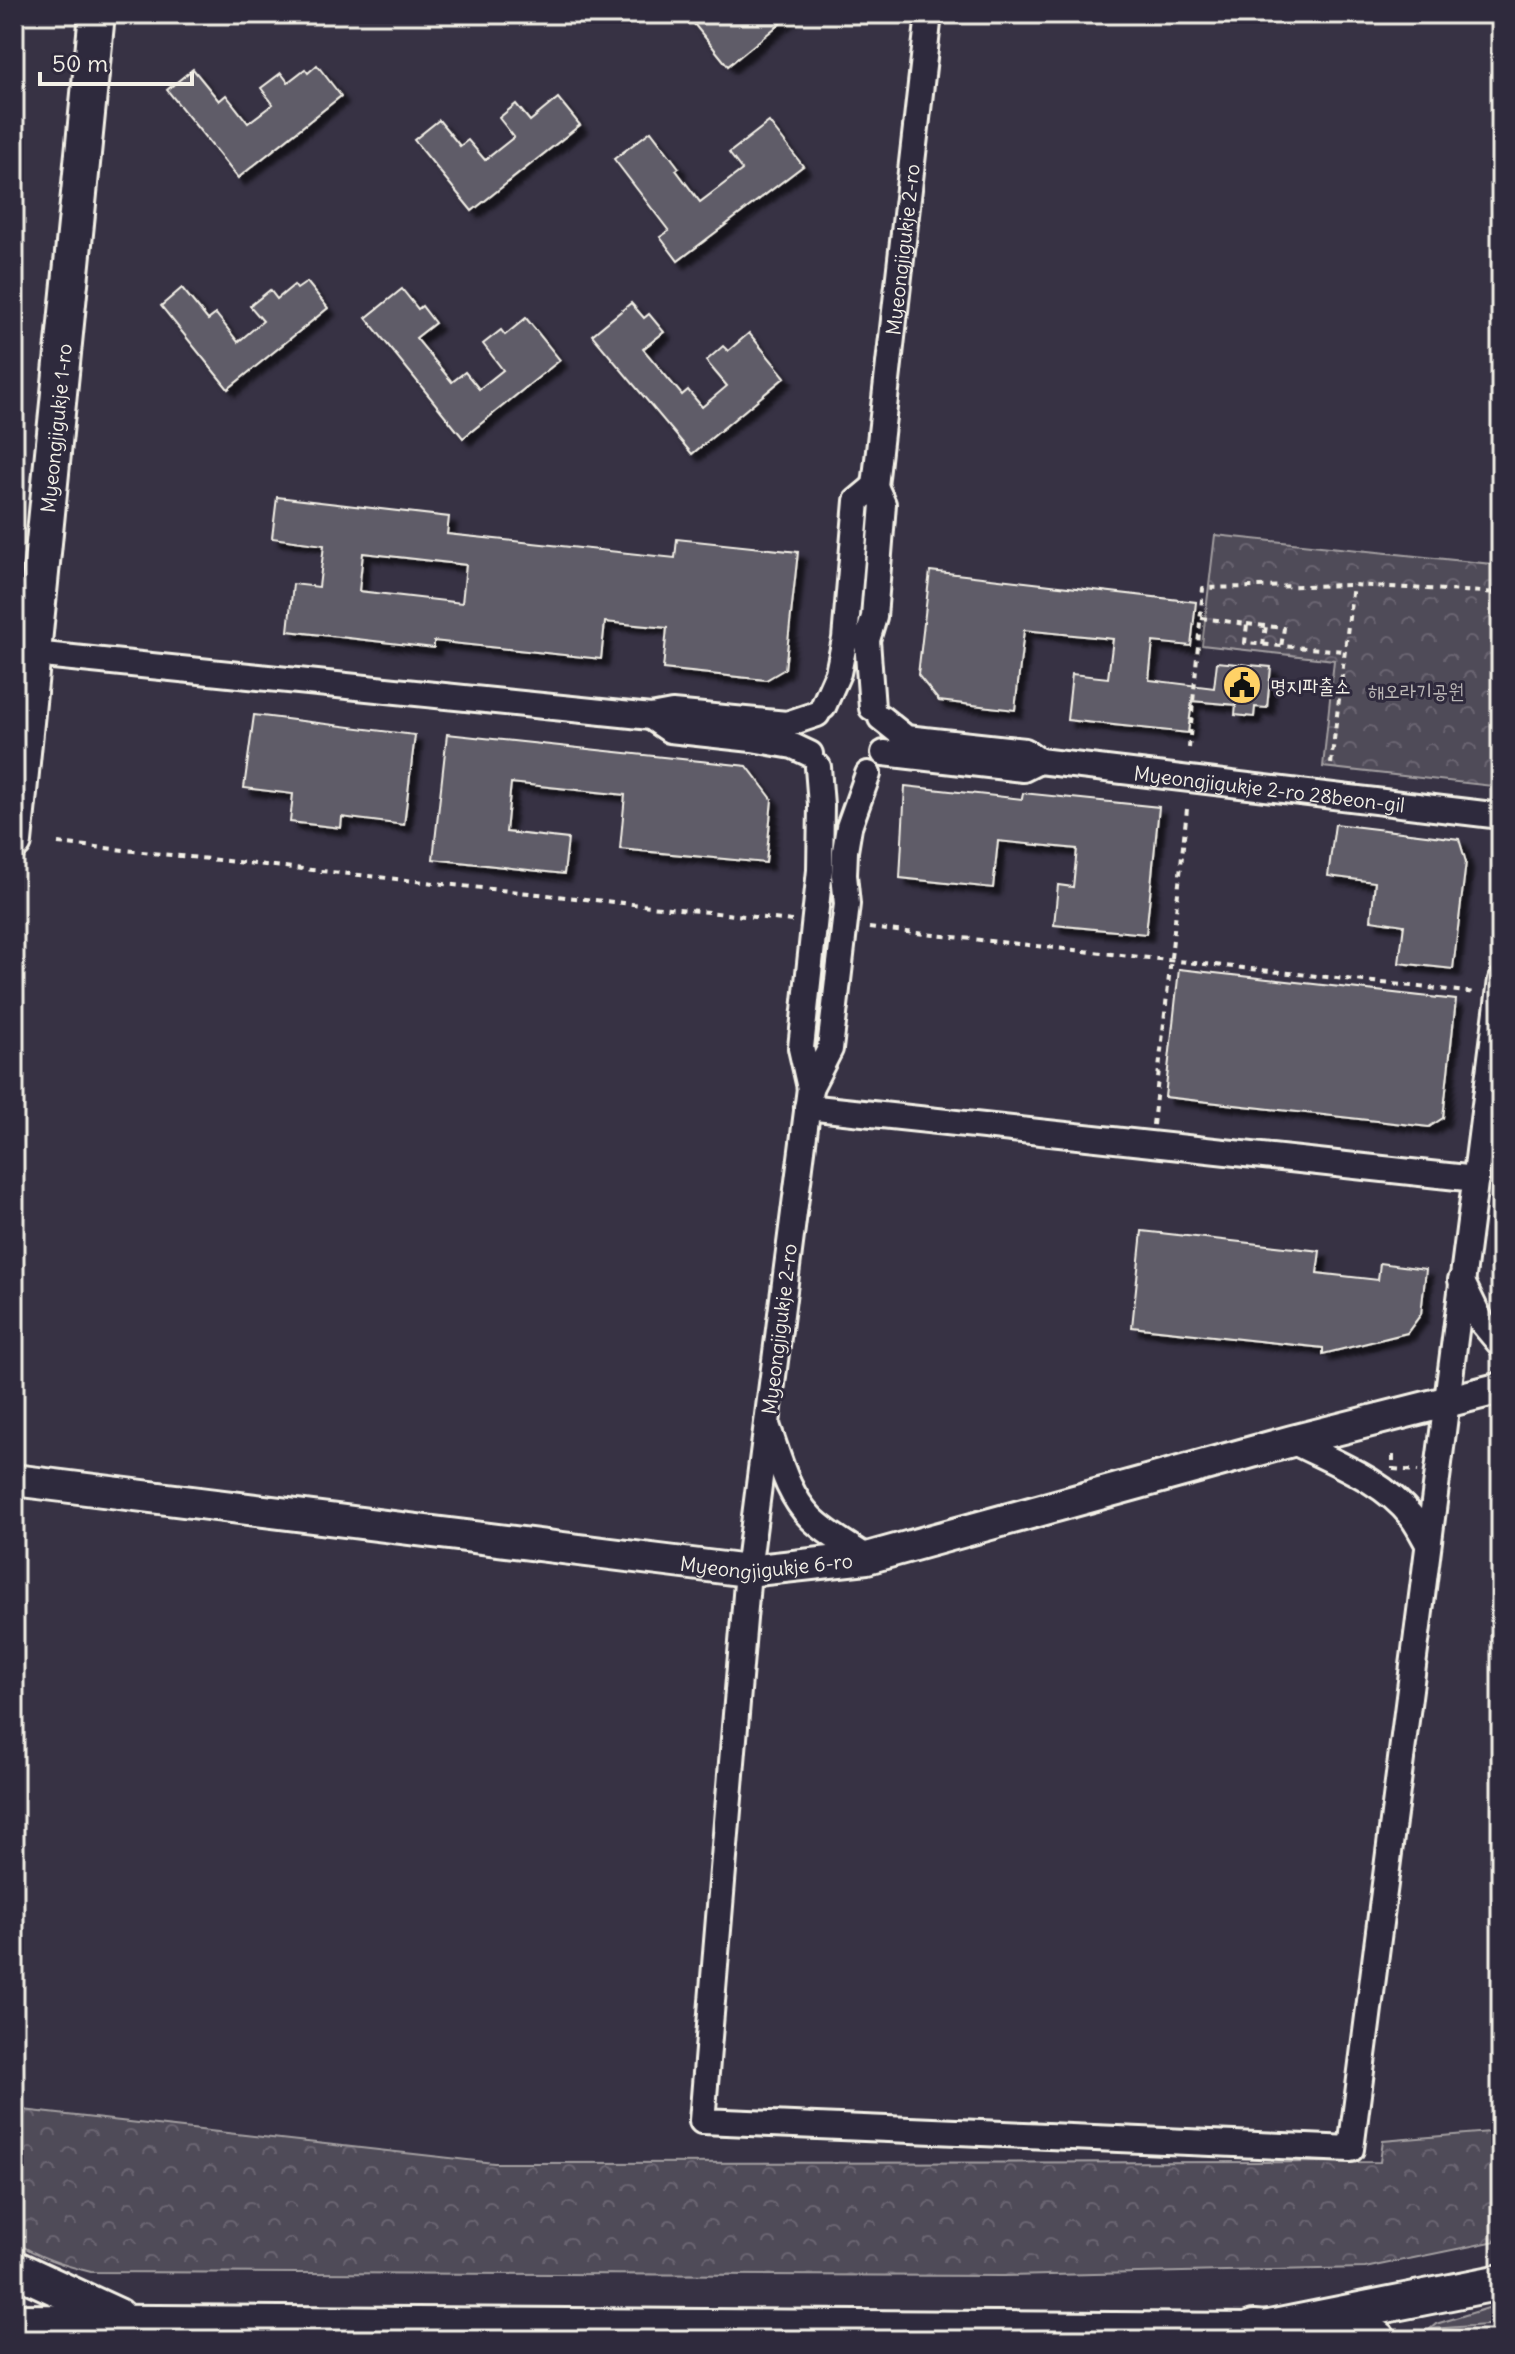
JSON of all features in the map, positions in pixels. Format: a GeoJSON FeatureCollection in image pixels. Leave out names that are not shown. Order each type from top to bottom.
{"type":"FeatureCollection","features":[{"type":"Feature","properties":{"kind":"highway"},"geometry":{"type":"LineString","coordinates":[[1254,2331],[1375,2340]]}},
{"type":"Feature","properties":{"kind":"main road","name":"Myeongjigukje 1-ro"},"geometry":{"type":"LineString","coordinates":[[14,842],[24,653],[97,14]]}},
{"type":"Feature","properties":{"kind":"main road"},"geometry":{"type":"LineString","coordinates":[[14,2268],[129,2322]]}},
{"type":"Feature","properties":{"kind":"main road"},"geometry":{"type":"LineString","coordinates":[[14,2322],[1254,2331],[1501,2282]]}},
{"type":"Feature","properties":{"kind":"main road"},"geometry":{"type":"LineString","coordinates":[[509,2340],[600,2328]]}},
{"type":"Feature","properties":{"kind":"street","name":"Myeongjigukje 2-ro"},"geometry":{"type":"LineString","coordinates":[[876,713],[867,640],[874,617],[883,504],[875,486],[929,14]]}},
{"type":"Feature","properties":{"kind":"street","name":"Myeongjigukje 2-ro"},"geometry":{"type":"LineString","coordinates":[[820,711],[838,673],[845,639],[857,501],[875,486]]}},
{"type":"Feature","properties":{"kind":"street"},"geometry":{"type":"LineString","coordinates":[[24,653],[651,717],[672,713],[787,724],[835,702],[848,700],[860,702],[876,713],[887,742],[877,765],[868,774],[842,779],[829,775],[793,746],[670,730],[651,717]]}},
{"type":"Feature","properties":{"kind":"street"},"geometry":{"type":"LineString","coordinates":[[814,760],[807,743],[808,729],[820,711]]}},
{"type":"Feature","properties":{"kind":"street","name":"Myeongjigukje 2-ro 28beon-gil"},"geometry":{"type":"LineString","coordinates":[[876,713],[906,738],[1025,751],[1039,761],[1501,816]]}},
{"type":"Feature","properties":{"kind":"street","name":"Myeongjigukje 2-ro 28beon-gil"},"geometry":{"type":"LineString","coordinates":[[884,753],[1023,769],[1039,761]]}},
{"type":"Feature","properties":{"kind":"street","name":"Myeongjigukje 2-ro"},"geometry":{"type":"LineString","coordinates":[[814,760],[821,805],[820,870],[801,1048],[808,1097],[748,1571],[702,2121],[1351,2149],[1428,1544]]}},
{"type":"Feature","properties":{"kind":"street","name":"Myeongjigukje 2-ro"},"geometry":{"type":"LineString","coordinates":[[808,1097],[830,1049],[847,904],[845,851],[849,827],[868,774]]}},
{"type":"Feature","properties":{"kind":"street"},"geometry":{"type":"LineString","coordinates":[[1428,1544],[1501,980]]}},
{"type":"Feature","properties":{"kind":"street"},"geometry":{"type":"LineString","coordinates":[[808,1097],[1476,1179]]}},
{"type":"Feature","properties":{"kind":"street"},"geometry":{"type":"LineString","coordinates":[[1461,1280],[1481,1321],[1501,1345]]}},
{"type":"Feature","properties":{"kind":"street","name":"Myeongjigukje 6-ro"},"geometry":{"type":"LineString","coordinates":[[14,1480],[748,1571],[867,1558],[1292,1441],[1501,1388]]}},
{"type":"Feature","properties":{"kind":"street"},"geometry":{"type":"LineString","coordinates":[[767,1423],[790,1489],[801,1506],[819,1525],[867,1558]]}},
{"type":"Feature","properties":{"kind":"street"},"geometry":{"type":"LineString","coordinates":[[1292,1441],[1386,1491],[1412,1517],[1428,1544]]}},
{"type":"Feature","properties":{"kind":"path"},"geometry":{"type":"LineString","coordinates":[[1331,764],[1353,585]]}},
{"type":"Feature","properties":{"kind":"path"},"geometry":{"type":"LineString","coordinates":[[1189,748],[1203,588],[1353,585],[1501,593]]}},
{"type":"Feature","properties":{"kind":"path"},"geometry":{"type":"LineString","coordinates":[[1201,618],[1284,628],[1281,647]]}},
{"type":"Feature","properties":{"kind":"path"},"geometry":{"type":"LineString","coordinates":[[1247,624],[1245,643],[1344,651]]}},
{"type":"Feature","properties":{"kind":"path"},"geometry":{"type":"LineString","coordinates":[[1263,645],[1266,626]]}},
{"type":"Feature","properties":{"kind":"path"},"geometry":{"type":"LineString","coordinates":[[1153,1127],[1187,809]]}},
{"type":"Feature","properties":{"kind":"path"},"geometry":{"type":"LineString","coordinates":[[58,843],[798,922]]}},
{"type":"Feature","properties":{"kind":"path"},"geometry":{"type":"LineString","coordinates":[[869,928],[1476,993]]}},
{"type":"Feature","properties":{"kind":"path"},"geometry":{"type":"LineString","coordinates":[[1393,1469],[1419,1471]]}},
{"type":"Feature","properties":{"kind":"green space","name":"해오라기공원"},"geometry":{"type":"Polygon","coordinates":[[[1215,535],[1501,565],[1501,787],[1323,767],[1334,660],[1202,645],[1215,535]]]}},
{"type":"Feature","properties":{"kind":"green space"},"geometry":{"type":"Polygon","coordinates":[[[14,2109],[494,2163],[1380,2162],[1383,2141],[1501,2131],[1501,2240],[1365,2268],[1004,2276],[91,2272],[51,2260],[14,2241],[14,2109]]]}},
{"type":"Feature","properties":{"kind":"green space"},"geometry":{"type":"Polygon","coordinates":[[[1501,2304],[1501,2324],[1430,2329],[1436,2324],[1501,2304]]]}},
{"type":"Feature","properties":{"kind":"building"},"geometry":{"type":"Polygon","coordinates":[[[686,14],[792,14],[728,66],[686,14]]]}},
{"type":"Feature","properties":{"kind":"building"},"geometry":{"type":"Polygon","coordinates":[[[317,65],[341,96],[238,178],[167,90],[193,69],[219,101],[226,95],[248,123],[273,104],[261,88],[281,73],[288,82],[305,69],[308,73],[317,65]]]}},
{"type":"Feature","properties":{"kind":"building"},"geometry":{"type":"Polygon","coordinates":[[[558,98],[580,125],[472,211],[414,140],[439,120],[460,146],[468,140],[485,160],[514,137],[499,118],[516,104],[530,121],[558,98]]]}},
{"type":"Feature","properties":{"kind":"building"},"geometry":{"type":"Polygon","coordinates":[[[769,122],[803,166],[678,261],[660,237],[669,231],[614,159],[651,131],[700,202],[742,170],[729,153],[769,122]]]}},
{"type":"Feature","properties":{"kind":"building"},"geometry":{"type":"Polygon","coordinates":[[[307,282],[328,308],[228,389],[161,306],[182,288],[208,320],[216,314],[238,342],[263,321],[250,306],[270,290],[277,299],[294,285],[297,289],[307,282]]]}},
{"type":"Feature","properties":{"kind":"building"},"geometry":{"type":"Polygon","coordinates":[[[402,289],[418,309],[422,306],[435,323],[416,338],[452,382],[465,372],[479,389],[503,370],[483,344],[501,330],[505,335],[526,318],[560,360],[463,438],[366,318],[402,289]]]}},
{"type":"Feature","properties":{"kind":"building"},"geometry":{"type":"Polygon","coordinates":[[[631,303],[644,318],[649,314],[664,332],[643,349],[682,395],[688,390],[702,407],[727,386],[706,361],[723,346],[728,351],[749,333],[785,377],[692,454],[592,335],[631,303]]]}},
{"type":"Feature","properties":{"kind":"building"},"geometry":{"type":"Polygon","coordinates":[[[277,497],[449,517],[447,534],[675,558],[677,539],[798,552],[785,669],[766,680],[663,669],[667,628],[605,622],[601,659],[434,641],[434,648],[288,631],[293,584],[319,587],[324,545],[272,538],[277,497]],[[363,553],[359,591],[462,603],[466,565],[363,553]]]}},
{"type":"Feature","properties":{"kind":"building"},"geometry":{"type":"Polygon","coordinates":[[[930,571],[1196,602],[1191,646],[1153,642],[1149,680],[1214,688],[1217,662],[1271,667],[1267,708],[1255,707],[1254,717],[1235,715],[1236,705],[1192,701],[1188,733],[1067,720],[1072,674],[1108,678],[1113,639],[1024,630],[1015,710],[939,701],[918,675],[930,571]]]}},
{"type":"Feature","properties":{"kind":"building"},"geometry":{"type":"Polygon","coordinates":[[[254,715],[415,735],[404,825],[342,817],[341,828],[290,822],[293,794],[244,788],[254,715]]]}},
{"type":"Feature","properties":{"kind":"building"},"geometry":{"type":"Polygon","coordinates":[[[447,734],[747,766],[772,799],[766,863],[620,849],[625,795],[511,783],[506,832],[568,839],[564,874],[433,859],[447,734]]]}},
{"type":"Feature","properties":{"kind":"building"},"geometry":{"type":"Polygon","coordinates":[[[905,786],[1022,799],[1023,793],[1159,807],[1146,934],[1054,925],[1058,885],[1073,887],[1077,849],[998,841],[993,888],[900,878],[905,786]]]}},
{"type":"Feature","properties":{"kind":"building"},"geometry":{"type":"Polygon","coordinates":[[[1335,824],[1459,839],[1466,862],[1453,969],[1399,963],[1404,925],[1371,920],[1375,882],[1328,876],[1335,824]]]}},
{"type":"Feature","properties":{"kind":"building"},"geometry":{"type":"Polygon","coordinates":[[[1179,969],[1456,1000],[1443,1118],[1429,1127],[1165,1097],[1179,969]]]}},
{"type":"Feature","properties":{"kind":"building"},"geometry":{"type":"Polygon","coordinates":[[[1142,1231],[1320,1251],[1317,1273],[1378,1280],[1380,1263],[1426,1269],[1421,1314],[1407,1333],[1323,1354],[1323,1348],[1132,1327],[1142,1231]]]}},
{"type":"Feature","properties":{"kind":"place","name":"명지파출소"},"geometry":{"type":"Point","coordinates":[1242,685]}}]}
